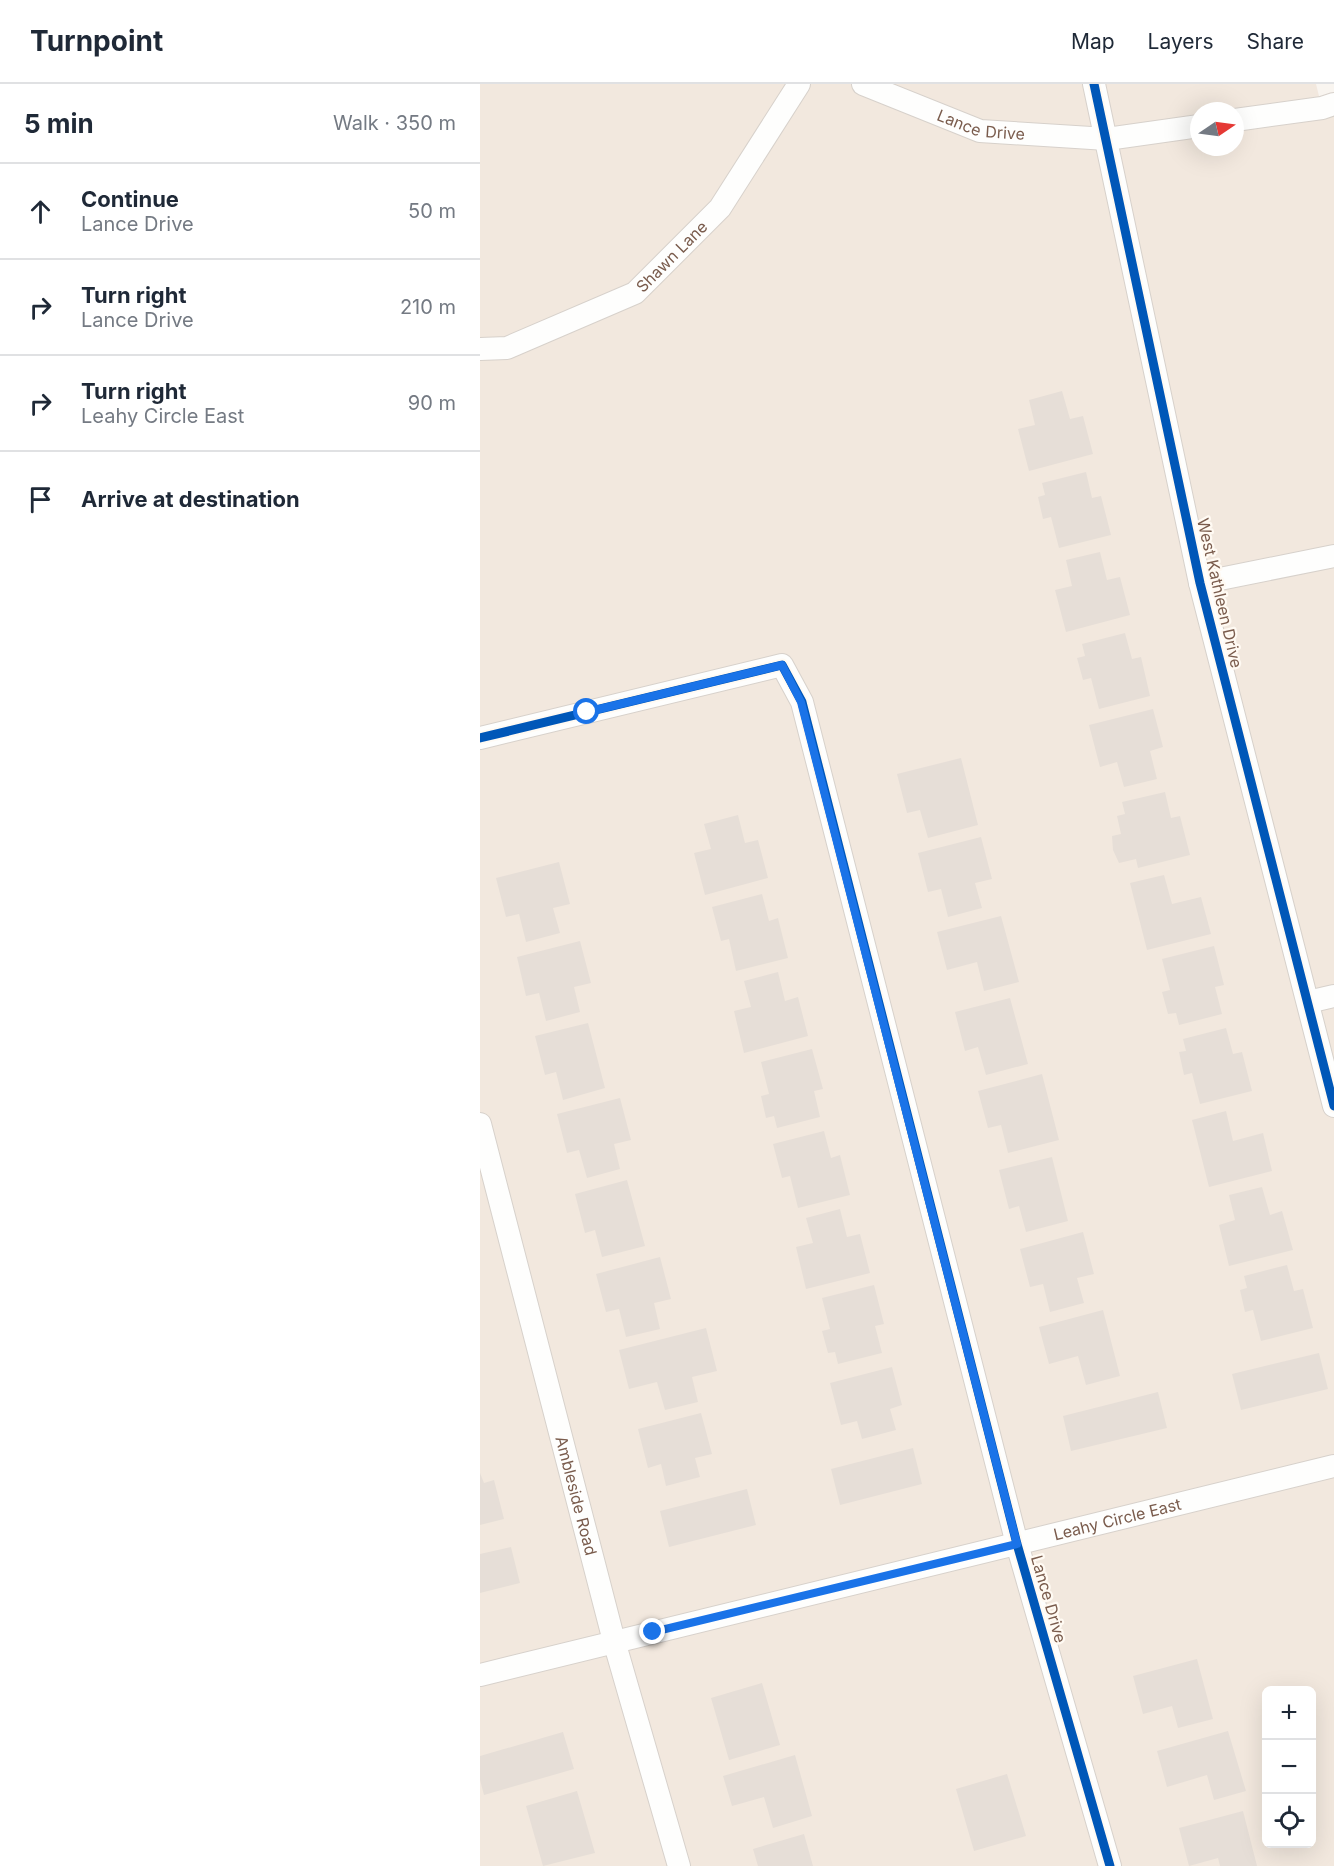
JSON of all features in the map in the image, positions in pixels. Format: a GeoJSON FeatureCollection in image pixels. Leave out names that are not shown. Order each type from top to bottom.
{"type":"FeatureCollection","features":[{"type":"Feature","properties":{"kind":"street","name":"Shawn Lane"},"geometry":{"type":"LineString","coordinates":[[480,349],[507,348],[635,292],[720,208],[799,84]]}},
{"type":"Feature","properties":{"kind":"street","name":"Lance Drive"},"geometry":{"type":"LineString","coordinates":[[863,84],[980,131],[1107,139],[1190,127]]}},
{"type":"Feature","properties":{"kind":"street","name":"West Kathleen Drive"},"geometry":{"type":"LineString","coordinates":[[1094,84],[1200,583],[1334,1106]]}},
{"type":"Feature","properties":{"kind":"street"},"geometry":{"type":"LineString","coordinates":[[1244,119],[1322,108],[1334,104]]}},
{"type":"Feature","properties":{"kind":"street","name":"West Kathleen Drive"},"geometry":{"type":"LineString","coordinates":[[1200,583],[1334,556]]}},
{"type":"Feature","properties":{"kind":"street","name":"Lance Drive"},"geometry":{"type":"LineString","coordinates":[[480,738],[782,665],[801,702],[1017,1544],[1110,1866]]}},
{"type":"Feature","properties":{"kind":"street"},"geometry":{"type":"LineString","coordinates":[[1308,1002],[1334,996]]}},
{"type":"Feature","properties":{"kind":"street","name":"Ambleside Road"},"geometry":{"type":"LineString","coordinates":[[480,1124],[614,1641],[679,1866]]}},
{"type":"Feature","properties":{"kind":"street","name":"Leahy Circle East"},"geometry":{"type":"LineString","coordinates":[[480,1675],[1334,1466]]}},
{"type":"Feature","properties":{"kind":"shaded area"},"geometry":{"type":"Polygon","coordinates":[[[480,84],[1316,84],[1322,108],[1334,104],[1334,1866],[480,1866],[480,84]]]}},
{"type":"Feature","properties":{"kind":"building"},"geometry":{"type":"Polygon","coordinates":[[[1062,391],[1070,419],[1083,416],[1093,454],[1029,471],[1018,429],[1035,425],[1029,400],[1062,391]]]}},
{"type":"Feature","properties":{"kind":"building"},"geometry":{"type":"Polygon","coordinates":[[[1086,472],[1092,498],[1101,496],[1111,535],[1059,548],[1051,517],[1043,519],[1038,497],[1045,495],[1042,483],[1086,472]]]}},
{"type":"Feature","properties":{"kind":"building"},"geometry":{"type":"Polygon","coordinates":[[[1100,552],[1107,580],[1120,577],[1130,615],[1066,632],[1055,590],[1072,586],[1066,560],[1100,552]]]}},
{"type":"Feature","properties":{"kind":"building"},"geometry":{"type":"Polygon","coordinates":[[[1125,633],[1132,659],[1141,657],[1150,696],[1099,709],[1091,678],[1083,680],[1077,658],[1085,656],[1082,644],[1125,633]]]}},
{"type":"Feature","properties":{"kind":"building"},"geometry":{"type":"Polygon","coordinates":[[[1153,709],[1163,747],[1150,751],[1157,779],[1124,787],[1117,762],[1100,767],[1089,725],[1153,709]]]}},
{"type":"Feature","properties":{"kind":"building"},"geometry":{"type":"Polygon","coordinates":[[[961,758],[978,825],[928,838],[920,810],[907,813],[897,774],[961,758]]]}},
{"type":"Feature","properties":{"kind":"building"},"geometry":{"type":"Polygon","coordinates":[[[1165,792],[1171,818],[1180,816],[1190,855],[1138,868],[1136,859],[1119,863],[1113,850],[1112,836],[1121,834],[1117,816],[1125,814],[1122,802],[1165,792]]]}},
{"type":"Feature","properties":{"kind":"building"},"geometry":{"type":"Polygon","coordinates":[[[738,815],[745,843],[758,840],[768,878],[705,895],[694,853],[711,849],[704,824],[738,815]]]}},
{"type":"Feature","properties":{"kind":"building"},"geometry":{"type":"Polygon","coordinates":[[[981,837],[992,879],[975,883],[982,908],[948,917],[941,889],[928,892],[918,853],[981,837]]]}},
{"type":"Feature","properties":{"kind":"building"},"geometry":{"type":"Polygon","coordinates":[[[559,862],[570,904],[553,908],[560,933],[526,942],[519,914],[506,917],[496,878],[559,862]]]}},
{"type":"Feature","properties":{"kind":"building"},"geometry":{"type":"Polygon","coordinates":[[[1164,875],[1172,904],[1201,897],[1211,934],[1147,950],[1130,883],[1164,875]]]}},
{"type":"Feature","properties":{"kind":"building"},"geometry":{"type":"Polygon","coordinates":[[[762,894],[769,921],[778,918],[788,958],[736,971],[729,939],[721,941],[712,907],[762,894]]]}},
{"type":"Feature","properties":{"kind":"building"},"geometry":{"type":"Polygon","coordinates":[[[1001,916],[1019,982],[984,991],[977,962],[947,970],[937,932],[1001,916]]]}},
{"type":"Feature","properties":{"kind":"building"},"geometry":{"type":"Polygon","coordinates":[[[580,941],[591,983],[574,987],[580,1012],[546,1021],[539,993],[526,996],[517,957],[580,941]]]}},
{"type":"Feature","properties":{"kind":"building"},"geometry":{"type":"Polygon","coordinates":[[[1214,946],[1224,985],[1215,987],[1222,1014],[1179,1025],[1176,1013],[1168,1014],[1162,992],[1170,990],[1162,959],[1214,946]]]}},
{"type":"Feature","properties":{"kind":"building"},"geometry":{"type":"Polygon","coordinates":[[[778,972],[785,1001],[798,997],[808,1036],[744,1053],[734,1011],[751,1007],[744,981],[778,972]]]}},
{"type":"Feature","properties":{"kind":"building"},"geometry":{"type":"Polygon","coordinates":[[[1010,998],[1028,1064],[986,1075],[978,1047],[965,1051],[955,1012],[1010,998]]]}},
{"type":"Feature","properties":{"kind":"building"},"geometry":{"type":"Polygon","coordinates":[[[588,1023],[605,1088],[563,1100],[556,1072],[545,1075],[535,1036],[588,1023]]]}},
{"type":"Feature","properties":{"kind":"building"},"geometry":{"type":"Polygon","coordinates":[[[1226,1028],[1233,1054],[1242,1052],[1252,1091],[1200,1104],[1192,1073],[1184,1075],[1179,1052],[1186,1051],[1183,1039],[1226,1028]]]}},
{"type":"Feature","properties":{"kind":"building"},"geometry":{"type":"Polygon","coordinates":[[[812,1049],[823,1089],[814,1091],[820,1117],[777,1128],[774,1116],[766,1118],[761,1096],[769,1094],[761,1062],[812,1049]]]}},
{"type":"Feature","properties":{"kind":"building"},"geometry":{"type":"Polygon","coordinates":[[[1042,1074],[1059,1140],[1008,1153],[1001,1125],[988,1128],[978,1091],[1042,1074]]]}},
{"type":"Feature","properties":{"kind":"building"},"geometry":{"type":"Polygon","coordinates":[[[620,1098],[631,1140],[614,1144],[620,1169],[587,1178],[579,1150],[567,1153],[557,1114],[620,1098]]]}},
{"type":"Feature","properties":{"kind":"building"},"geometry":{"type":"Polygon","coordinates":[[[1226,1111],[1233,1141],[1263,1133],[1272,1171],[1209,1187],[1192,1120],[1226,1111]]]}},
{"type":"Feature","properties":{"kind":"building"},"geometry":{"type":"Polygon","coordinates":[[[824,1131],[831,1158],[840,1155],[850,1195],[798,1208],[790,1176],[782,1178],[773,1144],[824,1131]]]}},
{"type":"Feature","properties":{"kind":"building"},"geometry":{"type":"Polygon","coordinates":[[[1052,1157],[1068,1221],[1026,1232],[1019,1206],[1009,1209],[999,1170],[1052,1157]]]}},
{"type":"Feature","properties":{"kind":"building"},"geometry":{"type":"Polygon","coordinates":[[[627,1180],[645,1246],[602,1257],[595,1230],[585,1233],[575,1194],[627,1180]]]}},
{"type":"Feature","properties":{"kind":"building"},"geometry":{"type":"Polygon","coordinates":[[[1262,1187],[1270,1215],[1282,1211],[1293,1250],[1229,1266],[1219,1225],[1235,1220],[1229,1195],[1262,1187]]]}},
{"type":"Feature","properties":{"kind":"building"},"geometry":{"type":"Polygon","coordinates":[[[840,1209],[847,1237],[860,1234],[870,1273],[806,1289],[796,1247],[813,1243],[806,1218],[840,1209]]]}},
{"type":"Feature","properties":{"kind":"building"},"geometry":{"type":"Polygon","coordinates":[[[1083,1232],[1094,1274],[1077,1278],[1084,1303],[1050,1312],[1043,1284],[1030,1287],[1020,1249],[1083,1232]]]}},
{"type":"Feature","properties":{"kind":"building"},"geometry":{"type":"Polygon","coordinates":[[[660,1257],[671,1299],[654,1303],[660,1329],[626,1337],[619,1309],[606,1312],[596,1274],[660,1257]]]}},
{"type":"Feature","properties":{"kind":"building"},"geometry":{"type":"Polygon","coordinates":[[[1287,1265],[1294,1291],[1303,1289],[1313,1328],[1261,1341],[1253,1310],[1245,1312],[1240,1290],[1247,1288],[1244,1276],[1287,1265]]]}},
{"type":"Feature","properties":{"kind":"building"},"geometry":{"type":"Polygon","coordinates":[[[874,1285],[884,1324],[875,1326],[882,1353],[838,1364],[835,1352],[828,1353],[822,1331],[830,1329],[822,1298],[874,1285]]]}},
{"type":"Feature","properties":{"kind":"building"},"geometry":{"type":"Polygon","coordinates":[[[1103,1310],[1120,1376],[1086,1385],[1078,1356],[1049,1364],[1039,1327],[1103,1310]]]}},
{"type":"Feature","properties":{"kind":"building"},"geometry":{"type":"Polygon","coordinates":[[[706,1328],[717,1371],[692,1377],[698,1402],[665,1410],[657,1382],[629,1389],[619,1350],[706,1328]]]}},
{"type":"Feature","properties":{"kind":"building"},"geometry":{"type":"Polygon","coordinates":[[[1319,1353],[1328,1389],[1241,1410],[1232,1374],[1319,1353]]]}},
{"type":"Feature","properties":{"kind":"building"},"geometry":{"type":"Polygon","coordinates":[[[892,1367],[902,1405],[890,1409],[896,1430],[862,1439],[857,1421],[841,1425],[830,1383],[892,1367]]]}},
{"type":"Feature","properties":{"kind":"building"},"geometry":{"type":"Polygon","coordinates":[[[1158,1392],[1167,1428],[1071,1451],[1063,1416],[1158,1392]]]}},
{"type":"Feature","properties":{"kind":"building"},"geometry":{"type":"Polygon","coordinates":[[[701,1413],[712,1454],[695,1458],[700,1477],[666,1486],[661,1464],[648,1468],[638,1429],[701,1413]]]}},
{"type":"Feature","properties":{"kind":"building"},"geometry":{"type":"Polygon","coordinates":[[[913,1448],[922,1484],[840,1505],[831,1469],[913,1448]]]}},
{"type":"Feature","properties":{"kind":"building"},"geometry":{"type":"Polygon","coordinates":[[[480,1473],[484,1483],[494,1480],[504,1519],[480,1525],[480,1473]]]}},
{"type":"Feature","properties":{"kind":"building"},"geometry":{"type":"Polygon","coordinates":[[[747,1489],[756,1525],[669,1547],[660,1511],[747,1489]]]}},
{"type":"Feature","properties":{"kind":"building"},"geometry":{"type":"Polygon","coordinates":[[[511,1547],[520,1583],[480,1593],[480,1554],[511,1547]]]}},
{"type":"Feature","properties":{"kind":"building"},"geometry":{"type":"Polygon","coordinates":[[[1197,1659],[1213,1719],[1178,1728],[1172,1706],[1143,1714],[1133,1676],[1197,1659]]]}},
{"type":"Feature","properties":{"kind":"building"},"geometry":{"type":"Polygon","coordinates":[[[762,1683],[780,1745],[729,1760],[711,1698],[762,1683]]]}},
{"type":"Feature","properties":{"kind":"building"},"geometry":{"type":"Polygon","coordinates":[[[1228,1731],[1246,1791],[1214,1800],[1207,1775],[1167,1787],[1157,1751],[1228,1731]]]}},
{"type":"Feature","properties":{"kind":"building"},"geometry":{"type":"Polygon","coordinates":[[[563,1732],[574,1769],[484,1795],[480,1780],[480,1756],[563,1732]]]}},
{"type":"Feature","properties":{"kind":"building"},"geometry":{"type":"Polygon","coordinates":[[[795,1755],[812,1816],[773,1828],[764,1797],[732,1806],[723,1776],[795,1755]]]}},
{"type":"Feature","properties":{"kind":"building"},"geometry":{"type":"Polygon","coordinates":[[[1007,1774],[1026,1836],[974,1851],[956,1789],[1007,1774]]]}},
{"type":"Feature","properties":{"kind":"building"},"geometry":{"type":"Polygon","coordinates":[[[577,1791],[595,1853],[543,1866],[526,1806],[577,1791]]]}},
{"type":"Feature","properties":{"kind":"building"},"geometry":{"type":"Polygon","coordinates":[[[1243,1811],[1257,1866],[1220,1866],[1218,1858],[1189,1866],[1179,1828],[1243,1811]]]}},
{"type":"Feature","properties":{"kind":"building"},"geometry":{"type":"Polygon","coordinates":[[[804,1834],[813,1866],[758,1866],[753,1849],[804,1834]]]}},
{"type":"Feature","properties":{"kind":"cycle path"},"geometry":{"type":"LineString","coordinates":[[1094,84],[1200,583],[1334,1106]]}},
{"type":"Feature","properties":{"kind":"cycle path"},"geometry":{"type":"LineString","coordinates":[[480,738],[782,665],[802,702],[1017,1544],[1110,1866]]}},
{"type":"Feature","properties":{"kind":"route"},"geometry":{"type":"LineString","coordinates":[[587,712],[782,665],[801,702],[1017,1544],[653,1632]]}}]}
